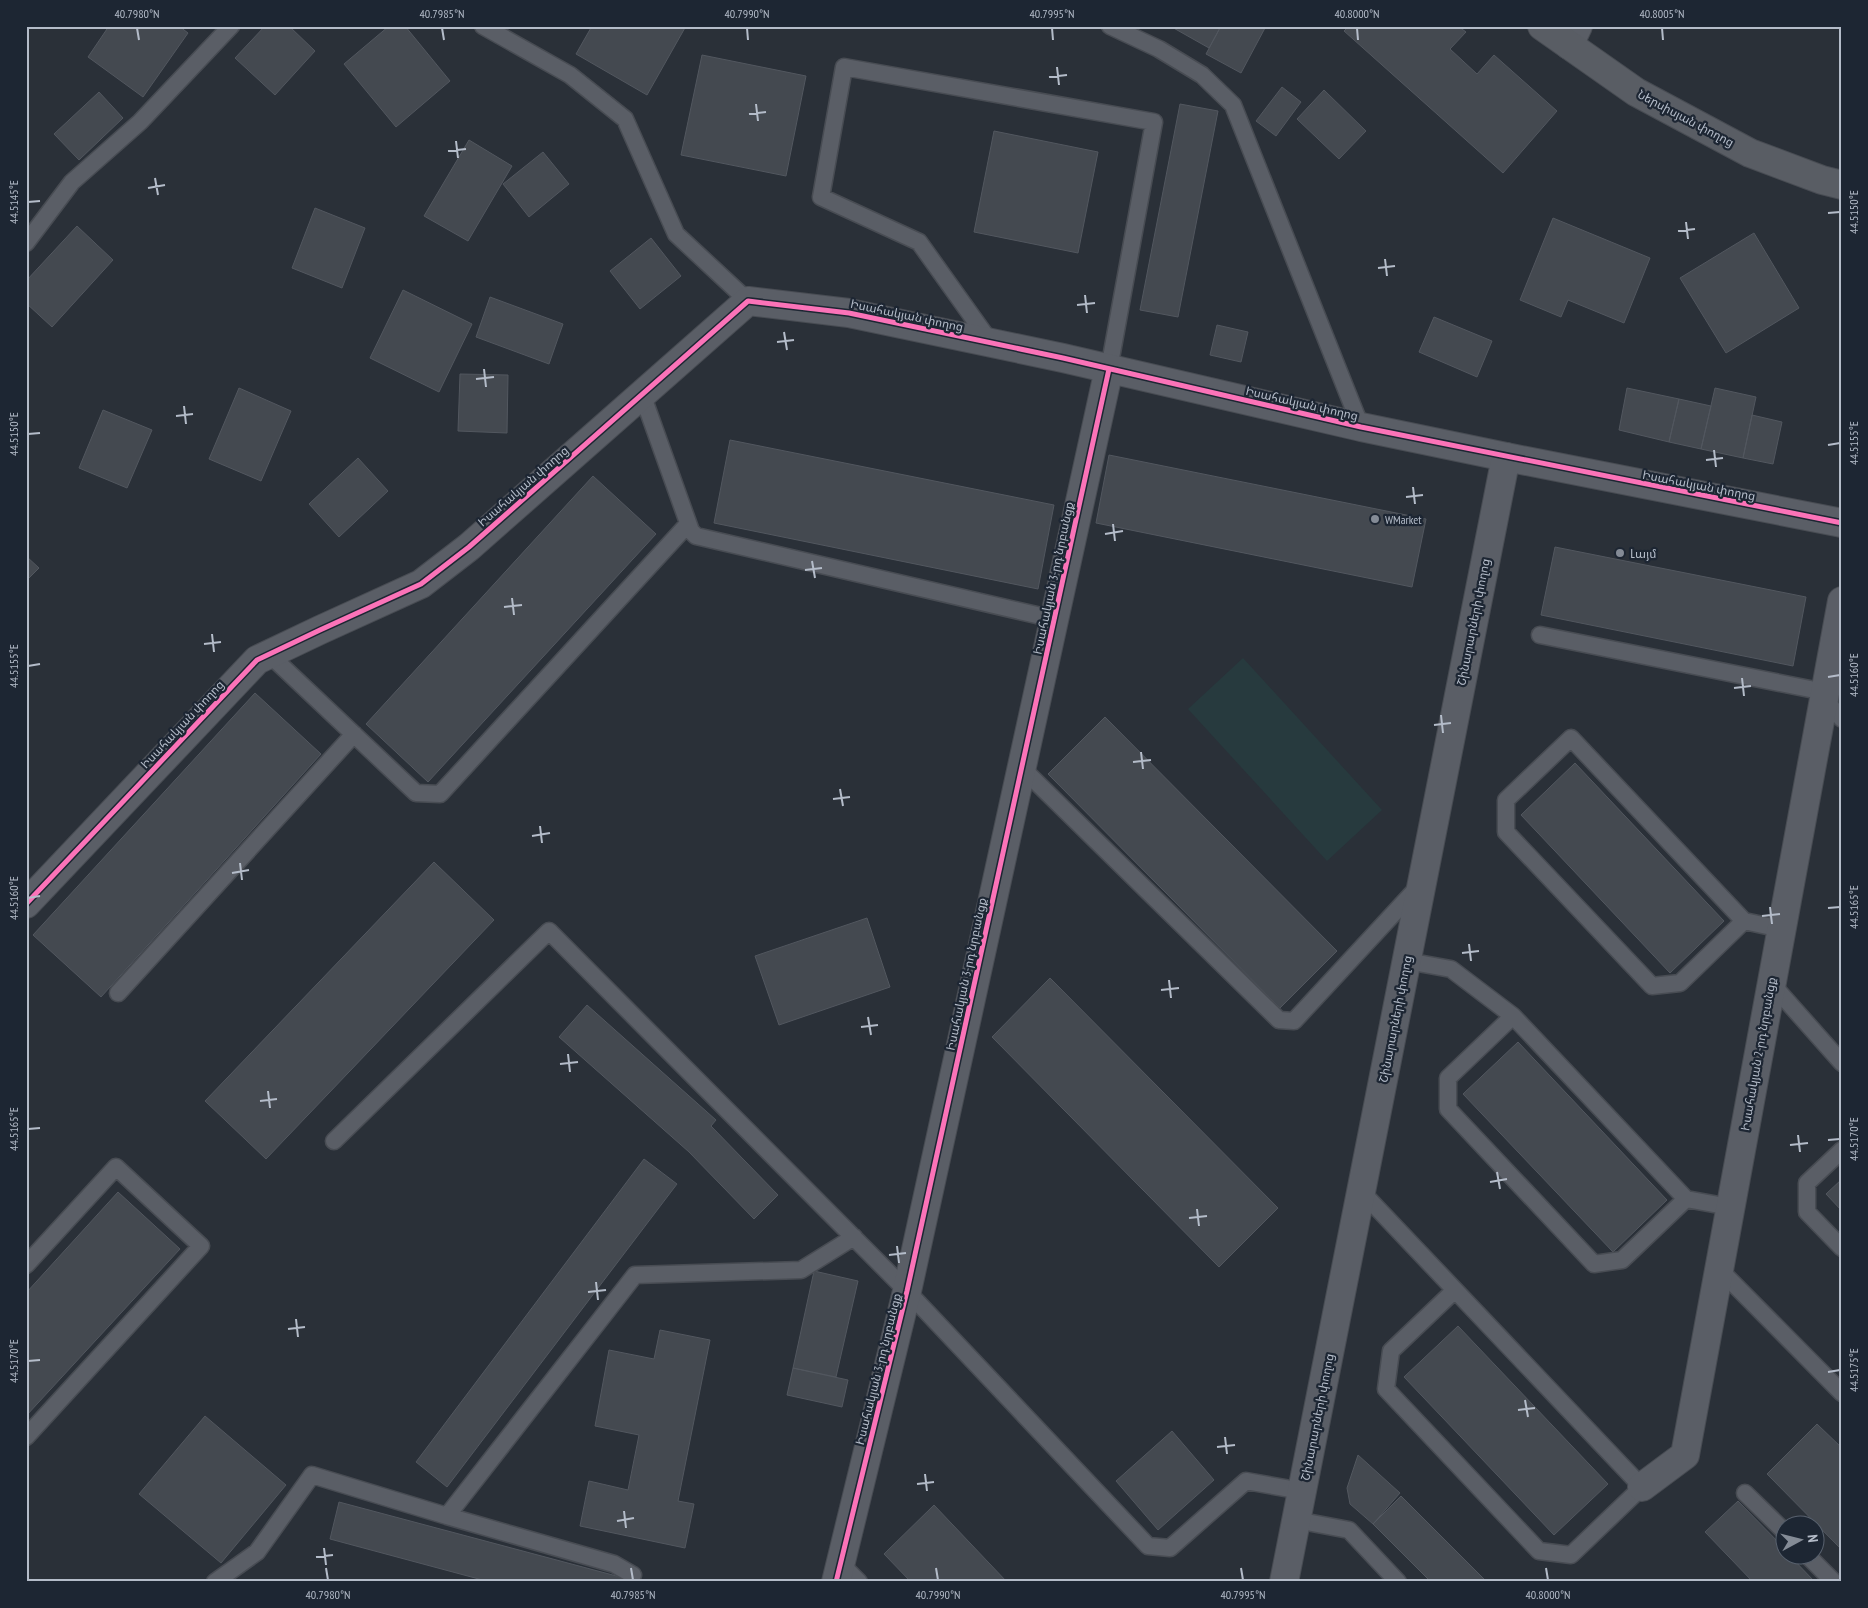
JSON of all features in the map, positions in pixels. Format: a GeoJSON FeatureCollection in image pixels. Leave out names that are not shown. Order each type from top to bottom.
{"type":"FeatureCollection","features":[{"type":"Feature","properties":{"kind":"main road","name":"Ներսիսյան փողոց"},"geometry":{"type":"LineString","coordinates":[[1542,26],[1574,35],[1636,92],[1750,153],[1822,180],[1842,185]]}},
{"type":"Feature","properties":{"kind":"street","name":"Իսահակյան փողոց"},"geometry":{"type":"LineString","coordinates":[[26,904],[257,660],[421,584],[469,547],[748,301],[849,313],[1109,369],[1361,427],[1842,523]]}},
{"type":"Feature","properties":{"kind":"street","name":"Իսահակյան 3-րդ նրբանցք"},"geometry":{"type":"LineString","coordinates":[[845,1576],[1109,369]]}},
{"type":"Feature","properties":{"kind":"street","name":"Շինարարների փողոց"},"geometry":{"type":"LineString","coordinates":[[1284,1582],[1506,457]]}},
{"type":"Feature","properties":{"kind":"street","name":"Իսահակյան 2-րդ նրբանցք"},"geometry":{"type":"LineString","coordinates":[[1642,1487],[1685,1455],[1781,929],[1830,703],[1842,601]]}},
{"type":"Feature","properties":{"kind":"lane"},"geometry":{"type":"LineString","coordinates":[[26,243],[72,182],[140,122],[231,26]]}},
{"type":"Feature","properties":{"kind":"lane"},"geometry":{"type":"LineString","coordinates":[[483,26],[570,76],[625,119],[676,234],[748,301]]}},
{"type":"Feature","properties":{"kind":"lane"},"geometry":{"type":"LineString","coordinates":[[1110,26],[1160,49],[1202,75],[1233,105],[1361,427]]}},
{"type":"Feature","properties":{"kind":"lane"},"geometry":{"type":"LineString","coordinates":[[991,343],[919,242],[821,197],[844,67],[1154,122],[1109,369]]}},
{"type":"Feature","properties":{"kind":"lane"},"geometry":{"type":"LineString","coordinates":[[642,394],[688,524],[696,536],[1054,620]]}},
{"type":"Feature","properties":{"kind":"lane"},"geometry":{"type":"LineString","coordinates":[[270,655],[416,793],[440,794],[688,524]]}},
{"type":"Feature","properties":{"kind":"lane"},"geometry":{"type":"LineString","coordinates":[[1540,634],[1830,703]]}},
{"type":"Feature","properties":{"kind":"lane"},"geometry":{"type":"LineString","coordinates":[[118,993],[354,734]]}},
{"type":"Feature","properties":{"kind":"lane"},"geometry":{"type":"LineString","coordinates":[[1744,921],[1680,983],[1652,986],[1506,832],[1506,800],[1571,738],[1744,921],[1781,929]]}},
{"type":"Feature","properties":{"kind":"lane"},"geometry":{"type":"LineString","coordinates":[[1022,768],[1279,1020],[1294,1021],[1422,882]]}},
{"type":"Feature","properties":{"kind":"lane"},"geometry":{"type":"LineString","coordinates":[[334,1141],[549,930],[907,1291],[1148,1546],[1170,1548],[1246,1481],[1302,1491]]}},
{"type":"Feature","properties":{"kind":"lane"},"geometry":{"type":"LineString","coordinates":[[1407,961],[1451,970],[1513,1016],[1686,1199],[1730,1207]]}},
{"type":"Feature","properties":{"kind":"lane"},"geometry":{"type":"LineString","coordinates":[[1771,983],[1842,1062]]}},
{"type":"Feature","properties":{"kind":"lane"},"geometry":{"type":"LineString","coordinates":[[1513,1016],[1448,1078],[1448,1109],[1594,1264],[1622,1260],[1686,1199]]}},
{"type":"Feature","properties":{"kind":"lane"},"geometry":{"type":"LineString","coordinates":[[1842,1150],[1807,1183],[1807,1212],[1842,1248]]}},
{"type":"Feature","properties":{"kind":"lane"},"geometry":{"type":"LineString","coordinates":[[26,1265],[116,1167],[201,1246],[26,1437]]}},
{"type":"Feature","properties":{"kind":"lane"},"geometry":{"type":"LineString","coordinates":[[1361,1191],[1455,1290],[1642,1487],[1571,1555],[1539,1551],[1386,1389],[1391,1351],[1455,1290]]}},
{"type":"Feature","properties":{"kind":"lane"},"geometry":{"type":"LineString","coordinates":[[447,1516],[635,1275],[801,1270],[854,1237]]}},
{"type":"Feature","properties":{"kind":"lane"},"geometry":{"type":"LineString","coordinates":[[1718,1269],[1842,1393]]}},
{"type":"Feature","properties":{"kind":"lane"},"geometry":{"type":"LineString","coordinates":[[215,1582],[257,1552],[312,1475],[614,1564],[633,1575]]}},
{"type":"Feature","properties":{"kind":"lane"},"geometry":{"type":"LineString","coordinates":[[1745,1493],[1776,1523]]}},
{"type":"Feature","properties":{"kind":"lane"},"geometry":{"type":"LineString","coordinates":[[1296,1520],[1349,1530],[1398,1582]]}},
{"type":"Feature","properties":{"kind":"lane"},"geometry":{"type":"LineString","coordinates":[[1818,1566],[1834,1582]]}},
{"type":"Feature","properties":{"kind":"green space"},"geometry":{"type":"Polygon","coordinates":[[[1243,658],[1382,810],[1327,861],[1188,709],[1243,658]]]}},
{"type":"Feature","properties":{"kind":"building"},"geometry":{"type":"Polygon","coordinates":[[[109,26],[179,26],[188,33],[143,97],[88,57],[109,26]]]}},
{"type":"Feature","properties":{"kind":"building"},"geometry":{"type":"Polygon","coordinates":[[[265,26],[289,26],[315,51],[275,95],[235,58],[265,26]]]}},
{"type":"Feature","properties":{"kind":"building"},"geometry":{"type":"Polygon","coordinates":[[[389,26],[405,26],[450,81],[396,127],[344,64],[389,26]]]}},
{"type":"Feature","properties":{"kind":"building"},"geometry":{"type":"Polygon","coordinates":[[[592,26],[686,26],[647,95],[576,54],[592,26]]]}},
{"type":"Feature","properties":{"kind":"building"},"geometry":{"type":"Polygon","coordinates":[[[1170,26],[1221,26],[1209,48],[1170,26]]]}},
{"type":"Feature","properties":{"kind":"building"},"geometry":{"type":"Polygon","coordinates":[[[1221,26],[1263,26],[1265,28],[1241,73],[1206,54],[1221,26]]]}},
{"type":"Feature","properties":{"kind":"building"},"geometry":{"type":"Polygon","coordinates":[[[1349,26],[1458,26],[1466,32],[1450,49],[1477,74],[1494,55],[1557,111],[1503,173],[1344,31],[1349,26]]]}},
{"type":"Feature","properties":{"kind":"building"},"geometry":{"type":"Polygon","coordinates":[[[702,55],[806,76],[786,176],[681,155],[702,55]]]}},
{"type":"Feature","properties":{"kind":"building"},"geometry":{"type":"Polygon","coordinates":[[[1282,87],[1301,102],[1276,136],[1256,121],[1282,87]]]}},
{"type":"Feature","properties":{"kind":"building"},"geometry":{"type":"Polygon","coordinates":[[[1324,90],[1366,131],[1339,159],[1297,119],[1324,90]]]}},
{"type":"Feature","properties":{"kind":"building"},"geometry":{"type":"Polygon","coordinates":[[[99,92],[123,118],[79,160],[54,134],[99,92]]]}},
{"type":"Feature","properties":{"kind":"building"},"geometry":{"type":"Polygon","coordinates":[[[1180,104],[1218,111],[1178,317],[1140,310],[1180,104]]]}},
{"type":"Feature","properties":{"kind":"building"},"geometry":{"type":"Polygon","coordinates":[[[994,131],[1098,152],[1078,253],[974,232],[994,131]]]}},
{"type":"Feature","properties":{"kind":"building"},"geometry":{"type":"Polygon","coordinates":[[[469,140],[512,166],[468,241],[424,216],[469,140]]]}},
{"type":"Feature","properties":{"kind":"building"},"geometry":{"type":"Polygon","coordinates":[[[543,152],[569,184],[529,217],[503,184],[543,152]]]}},
{"type":"Feature","properties":{"kind":"building"},"geometry":{"type":"Polygon","coordinates":[[[315,208],[365,228],[342,288],[292,268],[315,208]]]}},
{"type":"Feature","properties":{"kind":"building"},"geometry":{"type":"Polygon","coordinates":[[[1553,218],[1650,258],[1624,323],[1568,300],[1561,317],[1520,300],[1553,218]]]}},
{"type":"Feature","properties":{"kind":"building"},"geometry":{"type":"Polygon","coordinates":[[[77,226],[113,260],[52,327],[26,303],[26,281],[77,226]]]}},
{"type":"Feature","properties":{"kind":"building"},"geometry":{"type":"Polygon","coordinates":[[[1754,233],[1799,308],[1726,353],[1680,278],[1754,233]]]}},
{"type":"Feature","properties":{"kind":"building"},"geometry":{"type":"Polygon","coordinates":[[[651,238],[681,276],[640,309],[610,271],[651,238]]]}},
{"type":"Feature","properties":{"kind":"building"},"geometry":{"type":"Polygon","coordinates":[[[403,290],[472,324],[439,392],[370,358],[403,290]]]}},
{"type":"Feature","properties":{"kind":"building"},"geometry":{"type":"Polygon","coordinates":[[[490,297],[563,324],[549,364],[476,337],[490,297]]]}},
{"type":"Feature","properties":{"kind":"building"},"geometry":{"type":"Polygon","coordinates":[[[1434,317],[1492,341],[1477,377],[1419,352],[1434,317]]]}},
{"type":"Feature","properties":{"kind":"building"},"geometry":{"type":"Polygon","coordinates":[[[1217,325],[1248,332],[1241,362],[1210,355],[1217,325]]]}},
{"type":"Feature","properties":{"kind":"building"},"geometry":{"type":"Polygon","coordinates":[[[460,374],[508,375],[507,433],[458,431],[460,374]]]}},
{"type":"Feature","properties":{"kind":"building"},"geometry":{"type":"Polygon","coordinates":[[[239,388],[291,411],[261,481],[209,459],[239,388]]]}},
{"type":"Feature","properties":{"kind":"building"},"geometry":{"type":"Polygon","coordinates":[[[1627,388],[1679,399],[1669,442],[1619,430],[1627,388]]]}},
{"type":"Feature","properties":{"kind":"building"},"geometry":{"type":"Polygon","coordinates":[[[1715,388],[1756,397],[1743,458],[1701,449],[1715,388]]]}},
{"type":"Feature","properties":{"kind":"building"},"geometry":{"type":"Polygon","coordinates":[[[1679,399],[1711,406],[1701,449],[1669,442],[1679,399]]]}},
{"type":"Feature","properties":{"kind":"building"},"geometry":{"type":"Polygon","coordinates":[[[103,410],[152,430],[127,488],[79,468],[103,410]]]}},
{"type":"Feature","properties":{"kind":"building"},"geometry":{"type":"Polygon","coordinates":[[[1752,415],[1782,422],[1773,464],[1743,458],[1752,415]]]}},
{"type":"Feature","properties":{"kind":"building"},"geometry":{"type":"Polygon","coordinates":[[[730,440],[1054,505],[1038,589],[714,523],[730,440]]]}},
{"type":"Feature","properties":{"kind":"building"},"geometry":{"type":"Polygon","coordinates":[[[1109,455],[1426,519],[1412,587],[1096,523],[1109,455]]]}},
{"type":"Feature","properties":{"kind":"building"},"geometry":{"type":"Polygon","coordinates":[[[358,458],[388,491],[339,537],[309,504],[358,458]]]}},
{"type":"Feature","properties":{"kind":"building"},"geometry":{"type":"Polygon","coordinates":[[[593,476],[656,534],[428,782],[366,724],[593,476]]]}},
{"type":"Feature","properties":{"kind":"building"},"geometry":{"type":"Polygon","coordinates":[[[1555,547],[1806,597],[1793,666],[1541,615],[1555,547]]]}},
{"type":"Feature","properties":{"kind":"building"},"geometry":{"type":"Polygon","coordinates":[[[26,556],[39,568],[26,581],[26,556]]]}},
{"type":"Feature","properties":{"kind":"building"},"geometry":{"type":"Polygon","coordinates":[[[255,693],[321,754],[101,997],[33,935],[255,693]]]}},
{"type":"Feature","properties":{"kind":"building"},"geometry":{"type":"Polygon","coordinates":[[[1105,717],[1337,951],[1280,1008],[1048,774],[1105,717]]]}},
{"type":"Feature","properties":{"kind":"building"},"geometry":{"type":"Polygon","coordinates":[[[1575,763],[1724,921],[1670,973],[1521,815],[1575,763]]]}},
{"type":"Feature","properties":{"kind":"building"},"geometry":{"type":"Polygon","coordinates":[[[434,862],[494,920],[266,1159],[205,1101],[434,862]]]}},
{"type":"Feature","properties":{"kind":"building"},"geometry":{"type":"Polygon","coordinates":[[[867,918],[890,987],[779,1025],[755,956],[867,918]]]}},
{"type":"Feature","properties":{"kind":"building"},"geometry":{"type":"Polygon","coordinates":[[[1050,978],[1278,1208],[1219,1267],[992,1037],[1050,978]]]}},
{"type":"Feature","properties":{"kind":"building"},"geometry":{"type":"Polygon","coordinates":[[[587,1005],[716,1120],[711,1126],[778,1195],[754,1219],[689,1152],[559,1037],[587,1005]]]}},
{"type":"Feature","properties":{"kind":"building"},"geometry":{"type":"Polygon","coordinates":[[[1518,1042],[1667,1200],[1613,1252],[1463,1094],[1518,1042]]]}},
{"type":"Feature","properties":{"kind":"building"},"geometry":{"type":"Polygon","coordinates":[[[644,1159],[677,1184],[447,1487],[416,1462],[644,1159]]]}},
{"type":"Feature","properties":{"kind":"building"},"geometry":{"type":"Polygon","coordinates":[[[1842,1179],[1842,1211],[1826,1194],[1842,1179]]]}},
{"type":"Feature","properties":{"kind":"building"},"geometry":{"type":"Polygon","coordinates":[[[118,1192],[180,1249],[26,1416],[26,1293],[118,1192]]]}},
{"type":"Feature","properties":{"kind":"building"},"geometry":{"type":"Polygon","coordinates":[[[814,1271],[858,1281],[836,1377],[793,1368],[814,1271]]]}},
{"type":"Feature","properties":{"kind":"building"},"geometry":{"type":"Polygon","coordinates":[[[1458,1326],[1608,1484],[1554,1535],[1404,1377],[1458,1326]]]}},
{"type":"Feature","properties":{"kind":"building"},"geometry":{"type":"Polygon","coordinates":[[[660,1330],[710,1340],[678,1501],[694,1504],[685,1548],[580,1526],[589,1481],[628,1490],[639,1435],[595,1426],[609,1350],[654,1359],[660,1330]]]}},
{"type":"Feature","properties":{"kind":"building"},"geometry":{"type":"Polygon","coordinates":[[[793,1368],[848,1380],[842,1407],[787,1395],[793,1368]]]}},
{"type":"Feature","properties":{"kind":"building"},"geometry":{"type":"Polygon","coordinates":[[[205,1416],[286,1485],[221,1563],[139,1494],[205,1416]]]}},
{"type":"Feature","properties":{"kind":"building"},"geometry":{"type":"Polygon","coordinates":[[[1817,1424],[1842,1448],[1842,1550],[1826,1534],[1826,1516],[1808,1516],[1767,1474],[1817,1424]]]}},
{"type":"Feature","properties":{"kind":"building"},"geometry":{"type":"Polygon","coordinates":[[[1172,1431],[1214,1480],[1158,1530],[1116,1481],[1172,1431]]]}},
{"type":"Feature","properties":{"kind":"building"},"geometry":{"type":"Polygon","coordinates":[[[1358,1455],[1400,1493],[1373,1524],[1350,1504],[1347,1488],[1358,1455]]]}},
{"type":"Feature","properties":{"kind":"building"},"geometry":{"type":"Polygon","coordinates":[[[1401,1496],[1487,1582],[1431,1582],[1373,1524],[1401,1496]]]}},
{"type":"Feature","properties":{"kind":"building"},"geometry":{"type":"Polygon","coordinates":[[[1738,1501],[1776,1540],[1776,1566],[1800,1566],[1815,1582],[1753,1582],[1705,1532],[1738,1501]]]}},
{"type":"Feature","properties":{"kind":"building"},"geometry":{"type":"Polygon","coordinates":[[[339,1502],[639,1582],[490,1582],[330,1539],[339,1502]]]}},
{"type":"Feature","properties":{"kind":"building"},"geometry":{"type":"Polygon","coordinates":[[[934,1505],[1007,1582],[911,1582],[884,1554],[934,1505]]]}},
{"type":"Feature","properties":{"kind":"cycle path"},"geometry":{"type":"LineString","coordinates":[[26,904],[257,660],[421,584],[469,547],[748,301],[849,313],[1063,358],[1361,427],[1842,523]]}},
{"type":"Feature","properties":{"kind":"cycle path"},"geometry":{"type":"LineString","coordinates":[[836,1582],[907,1291],[1109,369]]}},
{"type":"Feature","properties":{"kind":"place","name":"WMarket"},"geometry":{"type":"Point","coordinates":[1375,519]}},
{"type":"Feature","properties":{"kind":"place","name":"Լայմ"},"geometry":{"type":"Point","coordinates":[1620,553]}}]}
